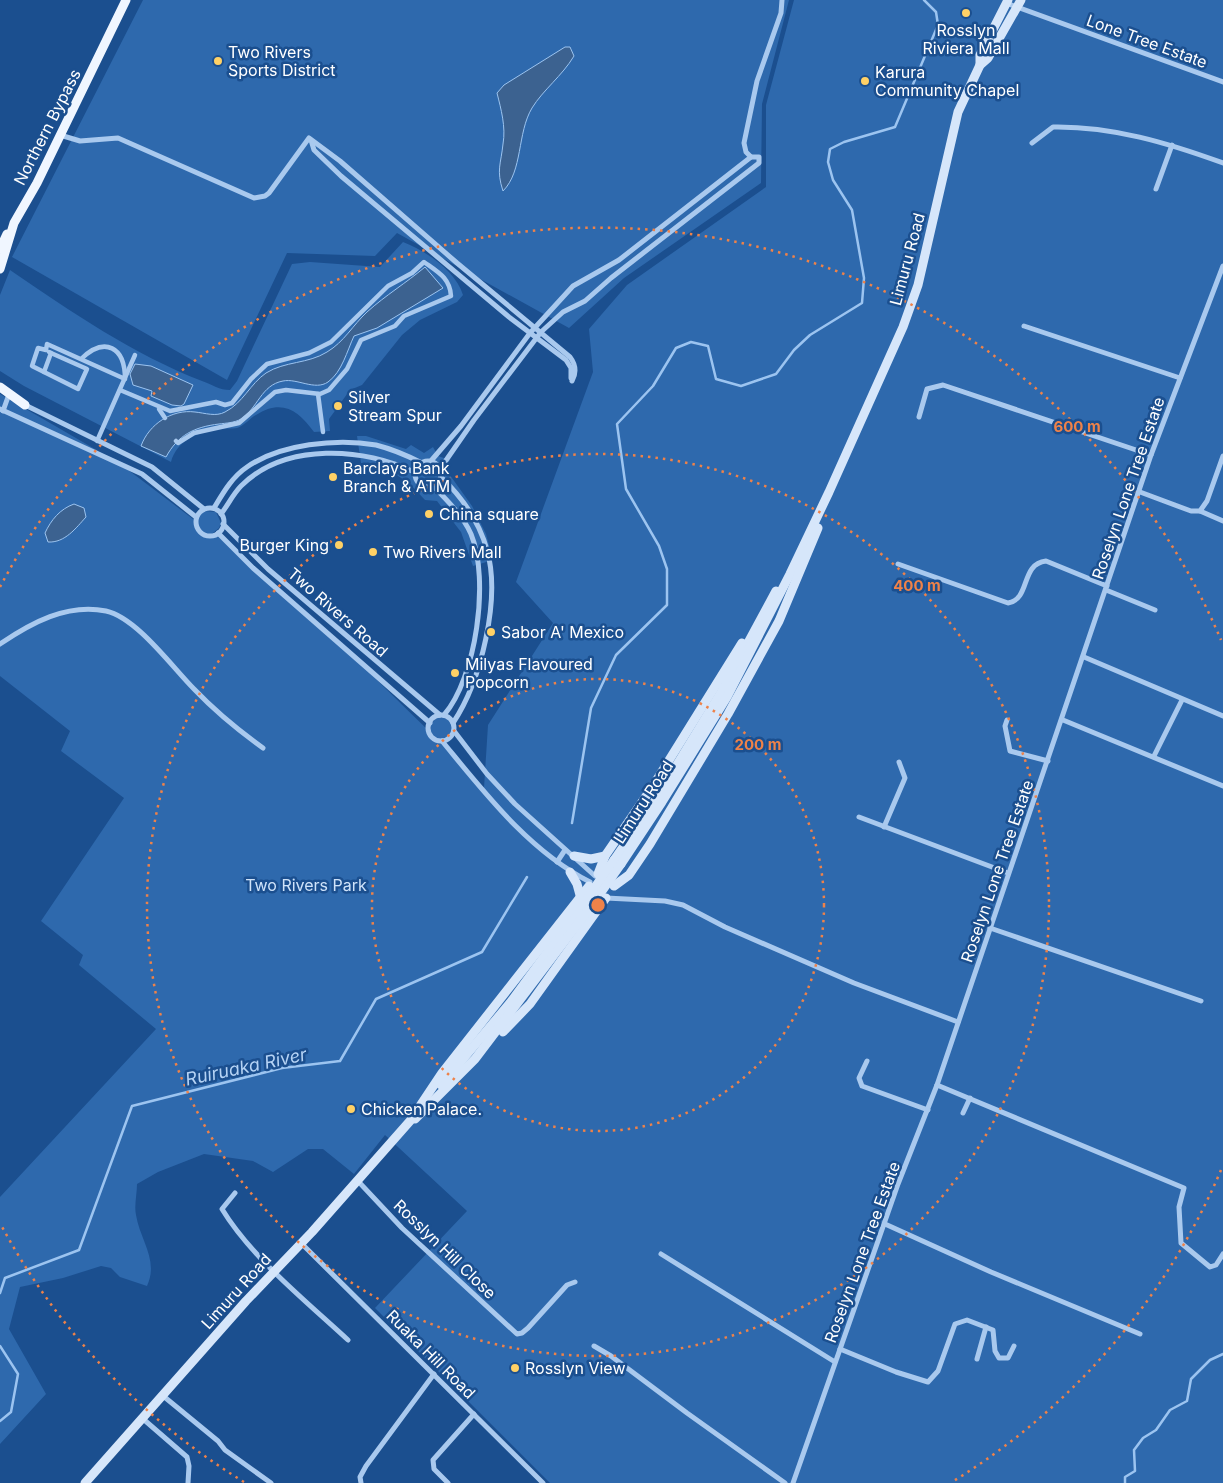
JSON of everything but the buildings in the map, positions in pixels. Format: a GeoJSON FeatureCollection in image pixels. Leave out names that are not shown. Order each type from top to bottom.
{"type":"FeatureCollection","features":[{"type":"Feature","properties":{"kind":"main road","name":"Northern Bypass"},"geometry":{"type":"LineString","coordinates":[[0,269],[14,223],[60,135],[126,0]]}},
{"type":"Feature","properties":{"kind":"main road","name":"Limuru Road"},"geometry":{"type":"LineString","coordinates":[[980,65],[980,55],[1007,2]]}},
{"type":"Feature","properties":{"kind":"main road","name":"Limuru Road"},"geometry":{"type":"LineString","coordinates":[[85,1483],[142,1417],[412,1119],[510,1003],[587,898],[662,802],[727,697],[766,622],[833,483],[918,285],[951,134],[965,95],[980,65],[988,58],[1018,4]]}},
{"type":"Feature","properties":{"kind":"main road"},"geometry":{"type":"LineString","coordinates":[[0,250],[14,223]]}},
{"type":"Feature","properties":{"kind":"main road"},"geometry":{"type":"LineString","coordinates":[[0,387],[26,405]]}},
{"type":"Feature","properties":{"kind":"main road","name":"Limuru Road"},"geometry":{"type":"LineString","coordinates":[[614,886],[629,875],[683,792],[780,621],[830,498],[833,483]]}},
{"type":"Feature","properties":{"kind":"main road","name":"Limuru Road"},"geometry":{"type":"LineString","coordinates":[[617,862],[722,691],[754,628],[805,541]]}},
{"type":"Feature","properties":{"kind":"main road","name":"Limuru Road"},"geometry":{"type":"LineString","coordinates":[[475,1059],[587,898],[593,879],[605,856],[653,786],[722,673],[754,628]]}},
{"type":"Feature","properties":{"kind":"main road"},"geometry":{"type":"LineString","coordinates":[[574,856],[591,859],[605,856]]}},
{"type":"Feature","properties":{"kind":"main road"},"geometry":{"type":"LineString","coordinates":[[570,872],[587,898]]}},
{"type":"Feature","properties":{"kind":"main road"},"geometry":{"type":"LineString","coordinates":[[609,876],[614,886],[612,893],[606,898],[595,896],[593,879],[609,876]]}},
{"type":"Feature","properties":{"kind":"main road","name":"Limuru Road"},"geometry":{"type":"LineString","coordinates":[[412,1119],[494,1042],[530,1004],[606,898]]}},
{"type":"Feature","properties":{"kind":"street"},"geometry":{"type":"LineString","coordinates":[[751,157],[746,152],[744,143],[757,81],[781,13],[782,0]]}},
{"type":"Feature","properties":{"kind":"street","name":"Lone Tree Estate"},"geometry":{"type":"LineString","coordinates":[[1007,2],[1018,4],[1223,82]]}},
{"type":"Feature","properties":{"kind":"street"},"geometry":{"type":"LineString","coordinates":[[1032,143],[1048,129],[1061,127],[1101,129],[1172,145],[1223,163]]}},
{"type":"Feature","properties":{"kind":"street"},"geometry":{"type":"LineString","coordinates":[[60,135],[80,141],[118,138],[254,198],[270,193],[306,140],[311,139]]}},
{"type":"Feature","properties":{"kind":"street"},"geometry":{"type":"LineString","coordinates":[[311,139],[541,332],[575,363],[576,372],[572,382],[571,368],[566,360],[536,338],[320,158],[314,150],[311,139]]}},
{"type":"Feature","properties":{"kind":"street"},"geometry":{"type":"LineString","coordinates":[[1156,189],[1172,145]]}},
{"type":"Feature","properties":{"kind":"street"},"geometry":{"type":"LineString","coordinates":[[430,462],[461,426],[534,327],[582,279],[619,260],[751,157],[758,156],[760,159],[759,163],[611,278],[594,294],[563,312],[541,332],[474,420],[440,469],[441,477],[456,491],[471,512],[488,552],[491,576],[482,658],[463,708],[453,723],[454,731],[487,774],[515,804],[574,856],[593,879]]}},
{"type":"Feature","properties":{"kind":"street"},"geometry":{"type":"LineString","coordinates":[[120,390],[158,408],[170,411],[216,402],[224,405],[232,403],[251,379],[267,364],[309,353],[331,342],[388,286],[412,273],[424,262],[443,275],[450,285],[451,296],[404,316],[394,326],[361,340],[339,380],[329,390],[318,394],[286,390],[274,392],[239,423],[194,433],[178,443],[176,441]]}},
{"type":"Feature","properties":{"kind":"street","name":"Roselyn Lone Tree Estate"},"geometry":{"type":"LineString","coordinates":[[793,1483],[884,1224],[937,1085],[1008,872],[1063,720],[1151,455],[1223,266]]}},
{"type":"Feature","properties":{"kind":"street"},"geometry":{"type":"LineString","coordinates":[[1024,326],[1180,378]]}},
{"type":"Feature","properties":{"kind":"street"},"geometry":{"type":"LineString","coordinates":[[46,350],[47,344],[124,379]]}},
{"type":"Feature","properties":{"kind":"street"},"geometry":{"type":"LineString","coordinates":[[81,359],[88,352],[100,346],[111,348],[118,353],[123,361],[124,379]]}},
{"type":"Feature","properties":{"kind":"street"},"geometry":{"type":"LineString","coordinates":[[38,348],[46,350],[87,369],[78,389],[32,366],[38,348]]}},
{"type":"Feature","properties":{"kind":"street"},"geometry":{"type":"LineString","coordinates":[[44,372],[51,353]]}},
{"type":"Feature","properties":{"kind":"street"},"geometry":{"type":"LineString","coordinates":[[89,450],[96,440],[135,355]]}},
{"type":"Feature","properties":{"kind":"street"},"geometry":{"type":"LineString","coordinates":[[918,417],[927,389],[944,385],[1151,455]]}},
{"type":"Feature","properties":{"kind":"street"},"geometry":{"type":"LineString","coordinates":[[0,393],[156,470],[204,509]]}},
{"type":"Feature","properties":{"kind":"street"},"geometry":{"type":"LineString","coordinates":[[318,394],[323,432]]}},
{"type":"Feature","properties":{"kind":"street"},"geometry":{"type":"LineString","coordinates":[[8,397],[2,410],[142,474],[196,517]]}},
{"type":"Feature","properties":{"kind":"street"},"geometry":{"type":"LineString","coordinates":[[158,408],[165,418]]}},
{"type":"Feature","properties":{"kind":"street"},"geometry":{"type":"LineString","coordinates":[[214,508],[232,479],[247,466],[286,449],[312,444],[376,445],[422,463],[430,462],[440,469]]}},
{"type":"Feature","properties":{"kind":"street"},"geometry":{"type":"LineString","coordinates":[[221,514],[241,486],[255,474],[285,460],[314,454],[350,454],[378,458],[416,473],[421,484],[433,486],[462,518],[471,535],[479,571],[476,627],[469,661],[454,704],[430,723],[429,732],[431,736],[442,741],[504,812],[558,862],[570,872],[593,879]]}},
{"type":"Feature","properties":{"kind":"street"},"geometry":{"type":"LineString","coordinates":[[1200,511],[1204,508],[1207,501],[1223,456]]}},
{"type":"Feature","properties":{"kind":"street"},"geometry":{"type":"LineString","coordinates":[[416,473],[422,463]]}},
{"type":"Feature","properties":{"kind":"street"},"geometry":{"type":"LineString","coordinates":[[433,486],[441,477]]}},
{"type":"Feature","properties":{"kind":"street"},"geometry":{"type":"LineString","coordinates":[[1140,492],[1192,511],[1200,511],[1223,521]]}},
{"type":"Feature","properties":{"kind":"street"},"geometry":{"type":"LineString","coordinates":[[214,508],[221,514],[224,524],[218,533],[207,536],[200,532],[196,525],[196,517],[204,509],[214,508]]}},
{"type":"Feature","properties":{"kind":"street","name":"Two Rivers Road"},"geometry":{"type":"LineString","coordinates":[[224,524],[268,569],[442,715]]}},
{"type":"Feature","properties":{"kind":"street","name":"Two Rivers Road"},"geometry":{"type":"LineString","coordinates":[[218,533],[253,568],[430,723]]}},
{"type":"Feature","properties":{"kind":"street"},"geometry":{"type":"LineString","coordinates":[[898,564],[1008,603],[1019,597],[1032,568],[1046,561],[1155,610]]}},
{"type":"Feature","properties":{"kind":"street"},"geometry":{"type":"LineString","coordinates":[[0,644],[33,623],[49,616],[85,610],[107,611],[116,614],[135,628],[224,719],[263,748]]}},
{"type":"Feature","properties":{"kind":"street"},"geometry":{"type":"LineString","coordinates":[[1084,657],[1223,716]]}},
{"type":"Feature","properties":{"kind":"street"},"geometry":{"type":"LineString","coordinates":[[381,681],[388,671]]}},
{"type":"Feature","properties":{"kind":"street"},"geometry":{"type":"LineString","coordinates":[[1154,756],[1182,700]]}},
{"type":"Feature","properties":{"kind":"street"},"geometry":{"type":"LineString","coordinates":[[442,715],[453,723]]}},
{"type":"Feature","properties":{"kind":"street"},"geometry":{"type":"LineString","coordinates":[[1006,720],[1005,726],[1010,751],[1048,761]]}},
{"type":"Feature","properties":{"kind":"street"},"geometry":{"type":"LineString","coordinates":[[1063,720],[1223,786]]}},
{"type":"Feature","properties":{"kind":"street"},"geometry":{"type":"LineString","coordinates":[[442,741],[450,738],[454,731]]}},
{"type":"Feature","properties":{"kind":"street"},"geometry":{"type":"LineString","coordinates":[[884,827],[905,778],[900,762]]}},
{"type":"Feature","properties":{"kind":"street"},"geometry":{"type":"LineString","coordinates":[[859,818],[1008,872]]}},
{"type":"Feature","properties":{"kind":"street"},"geometry":{"type":"LineString","coordinates":[[558,862],[565,850]]}},
{"type":"Feature","properties":{"kind":"street"},"geometry":{"type":"LineString","coordinates":[[606,898],[665,901],[683,905],[725,927],[854,983],[958,1022]]}},
{"type":"Feature","properties":{"kind":"street"},"geometry":{"type":"LineString","coordinates":[[990,928],[1201,1001]]}},
{"type":"Feature","properties":{"kind":"street"},"geometry":{"type":"LineString","coordinates":[[867,1061],[859,1078],[862,1086],[928,1110]]}},
{"type":"Feature","properties":{"kind":"street"},"geometry":{"type":"LineString","coordinates":[[937,1085],[1184,1188],[1180,1207],[1181,1243],[1210,1266],[1216,1265],[1223,1254]]}},
{"type":"Feature","properties":{"kind":"street"},"geometry":{"type":"LineString","coordinates":[[963,1113],[970,1098]]}},
{"type":"Feature","properties":{"kind":"street","name":"Rosslyn Hill Close"},"geometry":{"type":"LineString","coordinates":[[357,1180],[402,1228],[516,1334],[522,1333],[528,1328],[567,1285],[574,1282]]}},
{"type":"Feature","properties":{"kind":"street"},"geometry":{"type":"LineString","coordinates":[[235,1193],[222,1209],[239,1233],[274,1271],[348,1340]]}},
{"type":"Feature","properties":{"kind":"street"},"geometry":{"type":"LineString","coordinates":[[884,1224],[991,1272],[1140,1334]]}},
{"type":"Feature","properties":{"kind":"street","name":"Ruaka Hill Road"},"geometry":{"type":"LineString","coordinates":[[300,1243],[543,1483]]}},
{"type":"Feature","properties":{"kind":"street"},"geometry":{"type":"LineString","coordinates":[[661,1254],[835,1362]]}},
{"type":"Feature","properties":{"kind":"street"},"geometry":{"type":"LineString","coordinates":[[840,1349],[913,1378],[928,1382],[938,1371],[955,1324],[967,1320],[994,1332],[995,1351],[999,1358],[1008,1358],[1014,1346]]}},
{"type":"Feature","properties":{"kind":"street"},"geometry":{"type":"LineString","coordinates":[[977,1359],[986,1327]]}},
{"type":"Feature","properties":{"kind":"street"},"geometry":{"type":"LineString","coordinates":[[594,1346],[611,1356],[686,1413],[786,1483]]}},
{"type":"Feature","properties":{"kind":"street"},"geometry":{"type":"LineString","coordinates":[[361,1483],[360,1477],[366,1466],[434,1374]]}},
{"type":"Feature","properties":{"kind":"street"},"geometry":{"type":"LineString","coordinates":[[162,1395],[218,1441],[225,1450],[271,1483]]}},
{"type":"Feature","properties":{"kind":"street"},"geometry":{"type":"LineString","coordinates":[[448,1483],[434,1469],[433,1460],[474,1414]]}},
{"type":"Feature","properties":{"kind":"street"},"geometry":{"type":"LineString","coordinates":[[142,1417],[187,1457],[189,1466],[188,1483]]}},
{"type":"Feature","properties":{"kind":"green space"},"geometry":{"type":"Polygon","coordinates":[[[143,0],[789,0],[762,104],[761,183],[624,278],[569,328],[397,233],[375,256],[287,253],[227,380],[12,257],[143,0]]]}},
{"type":"Feature","properties":{"kind":"green space","name":"Two Rivers Park"},"geometry":{"type":"Polygon","coordinates":[[[794,0],[1223,0],[1223,1483],[550,1483],[375,1308],[467,1211],[385,1135],[354,1174],[323,1149],[308,1149],[273,1172],[253,1161],[204,1154],[158,1172],[137,1184],[136,1215],[148,1250],[151,1267],[147,1286],[120,1277],[111,1268],[101,1266],[63,1278],[20,1287],[9,1329],[46,1394],[0,1444],[0,1197],[156,1029],[79,965],[83,955],[41,921],[124,798],[61,751],[70,731],[0,676],[0,394],[119,463],[197,522],[200,515],[205,511],[216,512],[221,523],[219,528],[213,533],[270,579],[430,732],[431,724],[437,717],[444,717],[452,722],[453,731],[450,735],[445,739],[438,740],[484,788],[488,725],[553,623],[516,582],[593,372],[589,329],[627,285],[766,187],[766,105],[794,0]]]}},
{"type":"Feature","properties":{"kind":"green space"},"geometry":{"type":"Polygon","coordinates":[[[403,242],[430,256],[447,270],[454,278],[463,295],[457,302],[420,320],[402,335],[362,385],[350,390],[329,419],[330,431],[314,432],[296,413],[282,407],[274,408],[265,410],[237,428],[220,429],[195,435],[178,448],[171,462],[24,386],[0,371],[0,295],[10,270],[127,345],[177,370],[219,388],[230,390],[237,381],[292,264],[310,262],[380,267],[403,242]]]}},
{"type":"Feature","properties":{"kind":"green space"},"geometry":{"type":"Polygon","coordinates":[[[357,436],[366,436],[406,449],[411,445],[424,453],[433,447],[438,456],[450,460],[445,466],[447,471],[472,506],[486,534],[493,560],[473,566],[461,532],[437,501],[425,500],[409,483],[384,467],[361,463],[357,436]]]}},
{"type":"Feature","properties":{"kind":"shaded area"},"geometry":{"type":"Polygon","coordinates":[[[565,47],[570,47],[574,56],[532,108],[527,118],[514,173],[503,191],[499,172],[504,131],[497,93],[504,85],[565,47]]]}},
{"type":"Feature","properties":{"kind":"shaded area"},"geometry":{"type":"Polygon","coordinates":[[[425,267],[443,288],[377,328],[354,336],[341,367],[328,382],[317,385],[294,381],[276,383],[265,392],[252,409],[241,419],[202,427],[188,433],[176,443],[166,457],[141,446],[150,431],[162,420],[178,413],[186,412],[222,413],[237,404],[255,382],[266,373],[281,366],[312,359],[327,352],[367,312],[425,267]]]}},
{"type":"Feature","properties":{"kind":"shaded area"},"geometry":{"type":"Polygon","coordinates":[[[135,364],[151,366],[193,385],[184,404],[181,406],[172,405],[151,396],[152,391],[133,385],[130,374],[135,364]]]}},
{"type":"Feature","properties":{"kind":"shaded area"},"geometry":{"type":"Polygon","coordinates":[[[74,504],[84,508],[86,517],[65,537],[54,542],[48,542],[45,533],[50,524],[60,512],[74,504]]]}},
{"type":"Feature","properties":{"kind":"waterway","name":"Ruiruaka River"},"geometry":{"type":"LineString","coordinates":[[572,823],[591,708],[616,655],[667,605],[667,569],[659,546],[626,489],[617,424],[653,386],[676,348],[691,342],[708,346],[716,379],[741,386],[776,374],[794,350],[810,335],[862,303],[864,278],[852,210],[833,180],[828,162],[830,149],[844,142],[895,127],[938,25],[936,12],[924,0]]}},
{"type":"Feature","properties":{"kind":"waterway","name":"Ruiruaka River"},"geometry":{"type":"LineString","coordinates":[[0,1293],[5,1278],[79,1250],[132,1106],[282,1068],[340,1061],[376,999],[482,952],[527,877]]}},
{"type":"Feature","properties":{"kind":"waterway","name":"Ruiruaka River"},"geometry":{"type":"LineString","coordinates":[[0,1346],[18,1374],[11,1412],[0,1421]]}},
{"type":"Feature","properties":{"kind":"waterway"},"geometry":{"type":"LineString","coordinates":[[1125,1483],[1125,1477],[1135,1471],[1134,1450],[1143,1438],[1156,1430],[1170,1410],[1187,1401],[1191,1379],[1210,1360],[1223,1354]]}},
{"type":"Feature","properties":{"kind":"place","name":"Rosslyn Riviera Mall"},"geometry":{"type":"Point","coordinates":[966,13]}},
{"type":"Feature","properties":{"kind":"place","name":"Two Rivers Sports District"},"geometry":{"type":"Point","coordinates":[218,61]}},
{"type":"Feature","properties":{"kind":"place","name":"Karura Community Chapel"},"geometry":{"type":"Point","coordinates":[865,81]}},
{"type":"Feature","properties":{"kind":"place","name":"Silver Stream Spur"},"geometry":{"type":"Point","coordinates":[338,406]}},
{"type":"Feature","properties":{"kind":"place","name":"Barclays Bank Branch & ATM"},"geometry":{"type":"Point","coordinates":[333,477]}},
{"type":"Feature","properties":{"kind":"place","name":"China square"},"geometry":{"type":"Point","coordinates":[429,514]}},
{"type":"Feature","properties":{"kind":"place","name":"Burger King"},"geometry":{"type":"Point","coordinates":[339,545]}},
{"type":"Feature","properties":{"kind":"place","name":"Two Rivers Mall"},"geometry":{"type":"Point","coordinates":[373,552]}},
{"type":"Feature","properties":{"kind":"place","name":"Sabor A' Mexico"},"geometry":{"type":"Point","coordinates":[491,632]}},
{"type":"Feature","properties":{"kind":"place","name":"Milyas Flavoured Popcorn"},"geometry":{"type":"Point","coordinates":[455,673]}},
{"type":"Feature","properties":{"kind":"place","name":"Chicken Palace."},"geometry":{"type":"Point","coordinates":[351,1109]}},
{"type":"Feature","properties":{"kind":"place","name":"Rosslyn View"},"geometry":{"type":"Point","coordinates":[515,1368]}}]}
